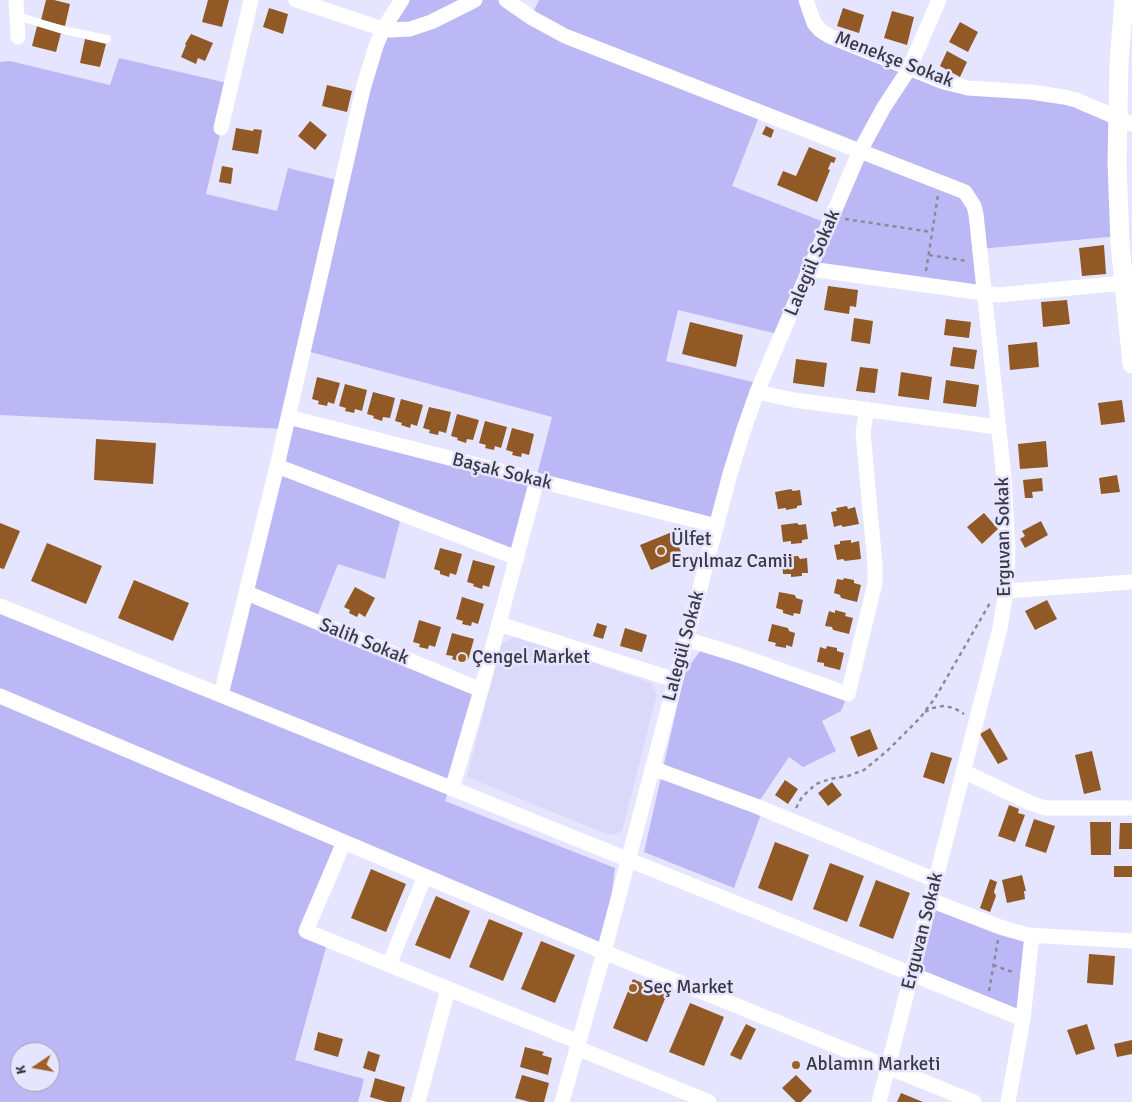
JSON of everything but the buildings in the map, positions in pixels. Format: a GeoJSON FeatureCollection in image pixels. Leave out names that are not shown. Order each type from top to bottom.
{"type":"FeatureCollection","features":[{"type":"Feature","properties":{"kind":"street"},"geometry":{"type":"LineString","coordinates":[[16,0],[18,37]]}},
{"type":"Feature","properties":{"kind":"street"},"geometry":{"type":"LineString","coordinates":[[221,128],[251,0]]}},
{"type":"Feature","properties":{"kind":"street"},"geometry":{"type":"LineString","coordinates":[[296,0],[383,30],[410,29],[430,22],[475,0]]}},
{"type":"Feature","properties":{"kind":"street"},"geometry":{"type":"LineString","coordinates":[[221,695],[277,466],[363,88],[383,30],[402,0]]}},
{"type":"Feature","properties":{"kind":"street","name":"Erguvan Sokak"},"geometry":{"type":"LineString","coordinates":[[506,0],[532,18],[565,36],[965,192],[976,214],[1007,523],[1008,568],[1006,591],[1000,628],[879,1102]]}},
{"type":"Feature","properties":{"kind":"street","name":"Menekşe Sokak"},"geometry":{"type":"LineString","coordinates":[[806,0],[814,23],[825,33],[909,69],[944,82],[968,88],[1031,92],[1064,97],[1125,121]]}},
{"type":"Feature","properties":{"kind":"street","name":"Lalegül Sokak"},"geometry":{"type":"LineString","coordinates":[[562,1102],[604,952],[716,526],[743,432],[758,392],[860,151],[884,107],[909,69],[939,0]]}},
{"type":"Feature","properties":{"kind":"street"},"geometry":{"type":"LineString","coordinates":[[1124,0],[1125,121],[1118,196],[1123,284],[1132,364]]}},
{"type":"Feature","properties":{"kind":"street"},"geometry":{"type":"LineString","coordinates":[[810,269],[998,295],[1123,284]]}},
{"type":"Feature","properties":{"kind":"street"},"geometry":{"type":"LineString","coordinates":[[758,392],[794,400],[998,427]]}},
{"type":"Feature","properties":{"kind":"street"},"geometry":{"type":"LineString","coordinates":[[686,639],[741,656],[848,694],[875,583],[863,432],[867,409]]}},
{"type":"Feature","properties":{"kind":"street","name":"Başak Sokak"},"geometry":{"type":"LineString","coordinates":[[288,417],[716,526]]}},
{"type":"Feature","properties":{"kind":"street"},"geometry":{"type":"LineString","coordinates":[[277,466],[517,558]]}},
{"type":"Feature","properties":{"kind":"street"},"geometry":{"type":"LineString","coordinates":[[452,789],[482,690],[537,480]]}},
{"type":"Feature","properties":{"kind":"street"},"geometry":{"type":"LineString","coordinates":[[1006,591],[1132,582]]}},
{"type":"Feature","properties":{"kind":"street","name":"Salih Sokak"},"geometry":{"type":"LineString","coordinates":[[246,594],[482,690]]}},
{"type":"Feature","properties":{"kind":"street"},"geometry":{"type":"LineString","coordinates":[[0,606],[1023,1019]]}},
{"type":"Feature","properties":{"kind":"street"},"geometry":{"type":"LineString","coordinates":[[499,624],[675,680]]}},
{"type":"Feature","properties":{"kind":"street"},"geometry":{"type":"LineString","coordinates":[[0,696],[604,952],[974,1102]]}},
{"type":"Feature","properties":{"kind":"street"},"geometry":{"type":"LineString","coordinates":[[652,768],[756,806],[935,880]]}},
{"type":"Feature","properties":{"kind":"street"},"geometry":{"type":"LineString","coordinates":[[963,771],[1028,802],[1045,808],[1132,808]]}},
{"type":"Feature","properties":{"kind":"street"},"geometry":{"type":"LineString","coordinates":[[344,842],[306,931],[448,989],[709,1102]]}},
{"type":"Feature","properties":{"kind":"street"},"geometry":{"type":"LineString","coordinates":[[389,965],[426,876]]}},
{"type":"Feature","properties":{"kind":"street"},"geometry":{"type":"LineString","coordinates":[[930,900],[1000,927],[1032,935],[1132,941]]}},
{"type":"Feature","properties":{"kind":"street"},"geometry":{"type":"LineString","coordinates":[[1008,1102],[1023,1019],[1032,935]]}},
{"type":"Feature","properties":{"kind":"street"},"geometry":{"type":"LineString","coordinates":[[418,1102],[448,989]]}},
{"type":"Feature","properties":{"kind":"lane"},"geometry":{"type":"LineString","coordinates":[[17,16],[63,30],[107,39]]}},
{"type":"Feature","properties":{"kind":"path"},"geometry":{"type":"LineString","coordinates":[[924,285],[940,182]]}},
{"type":"Feature","properties":{"kind":"path"},"geometry":{"type":"LineString","coordinates":[[832,217],[932,232]]}},
{"type":"Feature","properties":{"kind":"path"},"geometry":{"type":"LineString","coordinates":[[929,255],[981,263]]}},
{"type":"Feature","properties":{"kind":"path"},"geometry":{"type":"LineString","coordinates":[[789,820],[802,797],[816,784],[864,770],[887,751],[924,713],[935,698],[989,604],[1000,593],[1006,591]]}},
{"type":"Feature","properties":{"kind":"path"},"geometry":{"type":"LineString","coordinates":[[924,713],[933,708],[943,706],[954,708],[963,713],[970,721],[974,731]]}},
{"type":"Feature","properties":{"kind":"path"},"geometry":{"type":"LineString","coordinates":[[987,1005],[1000,927]]}},
{"type":"Feature","properties":{"kind":"path"},"geometry":{"type":"LineString","coordinates":[[993,965],[1027,977]]}},
{"type":"Feature","properties":{"kind":"shaded area"},"geometry":{"type":"Polygon","coordinates":[[[402,0],[506,0],[531,17],[539,0],[806,0],[814,23],[944,82],[1031,92],[1117,119],[1119,236],[980,249],[984,293],[810,269],[782,335],[678,310],[666,361],[761,384],[717,526],[537,480],[481,690],[445,801],[615,868],[604,952],[344,842],[306,931],[328,940],[295,1060],[364,1079],[358,1102],[0,1102],[0,606],[221,695],[284,429],[0,415],[0,62],[10,61],[110,85],[119,58],[232,84],[206,194],[277,211],[288,168],[341,181],[363,89],[402,0]],[[761,112],[732,186],[829,224],[860,151],[761,112]],[[303,350],[288,417],[537,475],[552,417],[303,350]],[[400,521],[385,579],[338,564],[315,622],[474,688],[508,559],[400,521]]]}},
{"type":"Feature","properties":{"kind":"shaded area"},"geometry":{"type":"Polygon","coordinates":[[[517,636],[651,683],[657,694],[622,832],[609,835],[467,777],[501,644],[517,636]]]}},
{"type":"Feature","properties":{"kind":"shaded area"},"geometry":{"type":"Polygon","coordinates":[[[701,650],[848,694],[841,711],[822,721],[836,751],[803,767],[789,757],[756,806],[763,809],[734,888],[644,852],[685,672],[701,650]]]}},
{"type":"Feature","properties":{"kind":"shaded area"},"geometry":{"type":"Polygon","coordinates":[[[930,900],[1032,935],[1023,1019],[912,975],[930,900]]]}},
{"type":"Feature","properties":{"kind":"place","name":"Ülfet Eryılmaz Camii"},"geometry":{"type":"Point","coordinates":[661,551]}},
{"type":"Feature","properties":{"kind":"place","name":"Çengel Market"},"geometry":{"type":"Point","coordinates":[462,658]}},
{"type":"Feature","properties":{"kind":"place","name":"Seç Market"},"geometry":{"type":"Point","coordinates":[633,988]}},
{"type":"Feature","properties":{"kind":"place","name":"Ablamın Marketi"},"geometry":{"type":"Point","coordinates":[796,1065]}}]}
